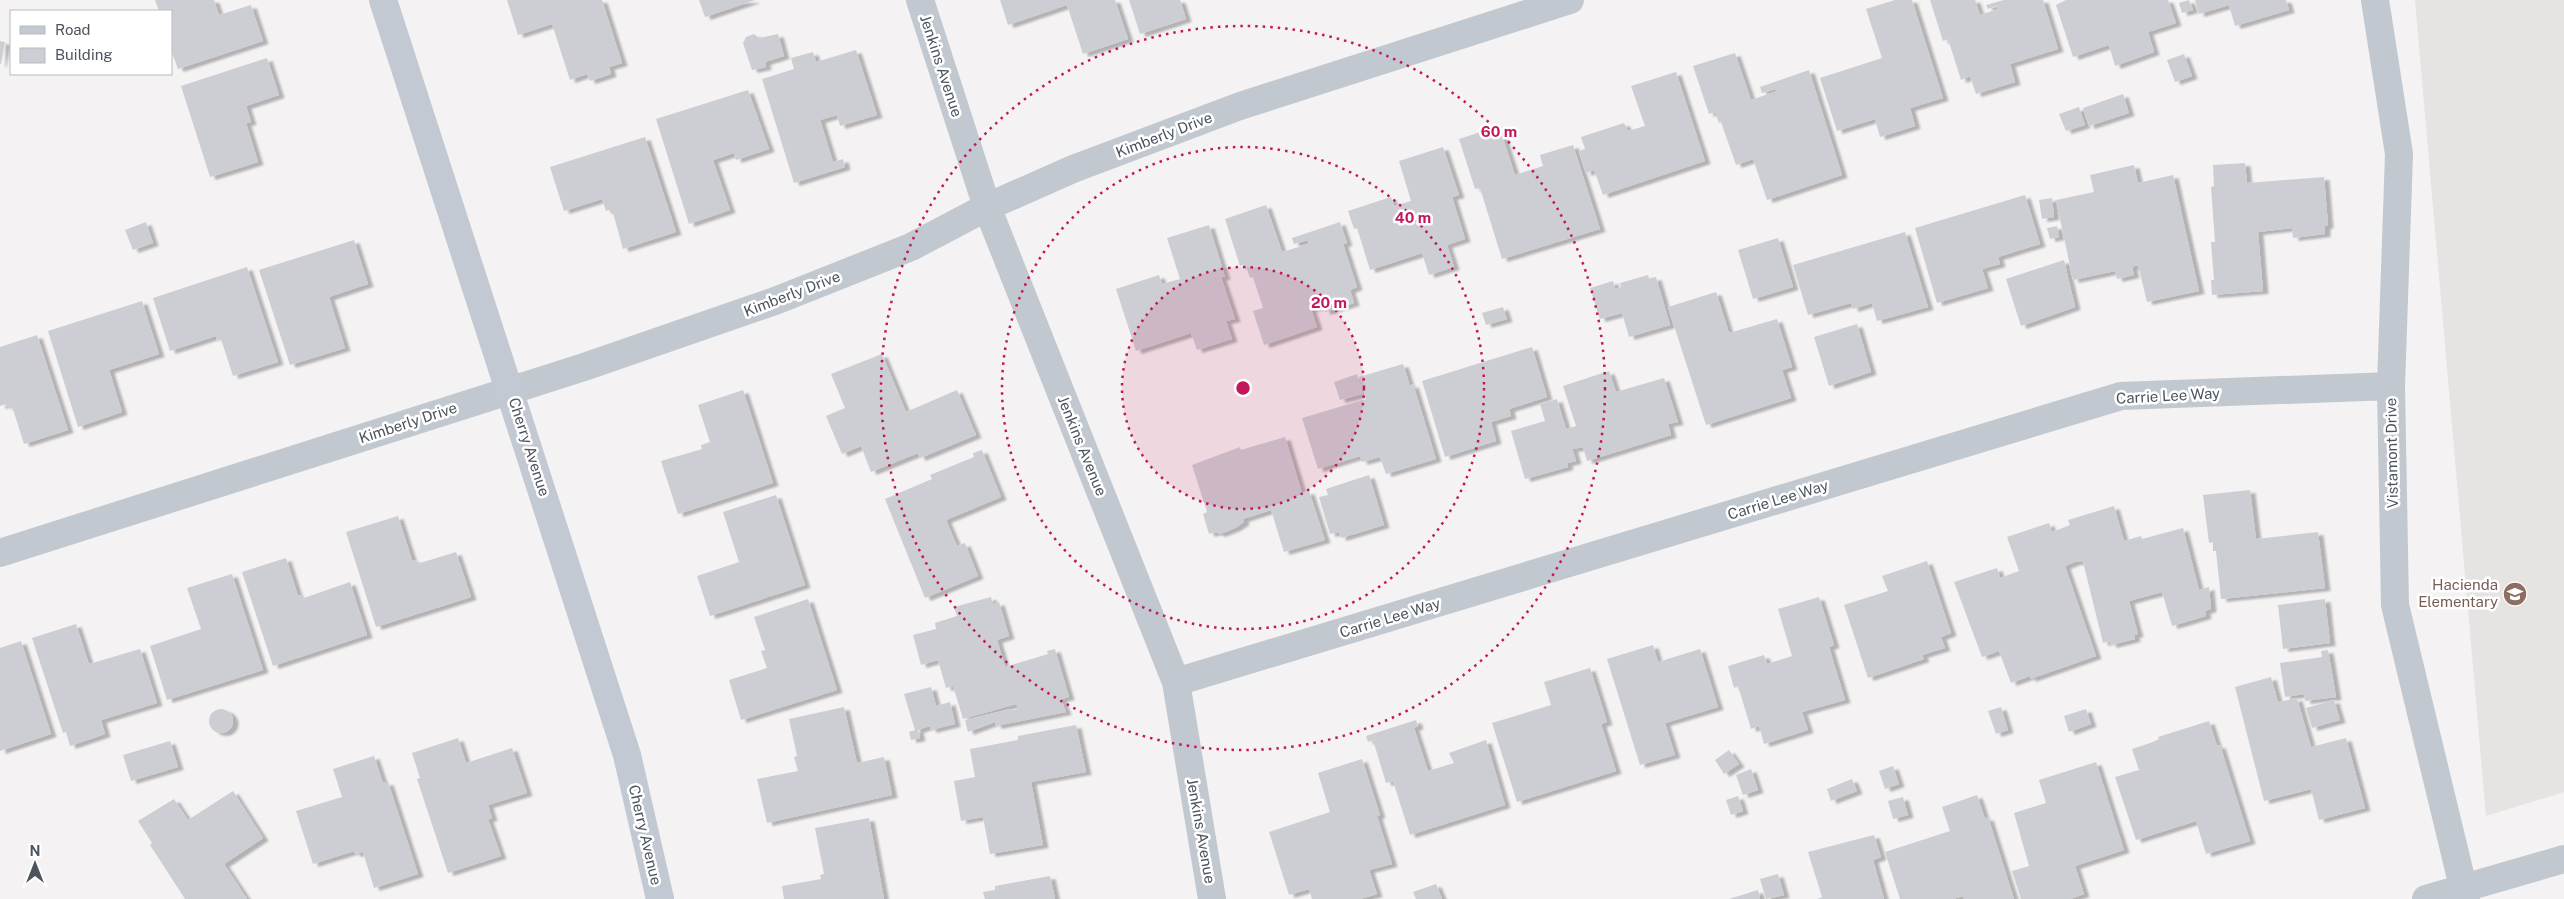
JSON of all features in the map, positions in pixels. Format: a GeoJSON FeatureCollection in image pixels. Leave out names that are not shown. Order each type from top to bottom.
{"type":"FeatureCollection","features":[{"type":"Feature","properties":{"kind":"street","name":"Cherry Avenue"},"geometry":{"type":"LineString","coordinates":[[383,0],[627,755],[660,899]]}},
{"type":"Feature","properties":{"kind":"street","name":"Jenkins Avenue"},"geometry":{"type":"LineString","coordinates":[[920,0],[986,207],[1176,682],[1212,899]]}},
{"type":"Feature","properties":{"kind":"street","name":"Kimberly Drive"},"geometry":{"type":"LineString","coordinates":[[0,553],[510,390],[775,301],[911,247],[986,207],[1073,169],[1240,106],[1570,0]]}},
{"type":"Feature","properties":{"kind":"street","name":"Vistamont Drive"},"geometry":{"type":"LineString","coordinates":[[2375,0],[2399,154],[2391,386],[2395,605],[2465,894]]}},
{"type":"Feature","properties":{"kind":"street","name":"Carrie Lee Way"},"geometry":{"type":"LineString","coordinates":[[1176,682],[2121,396],[2391,386]]}},
{"type":"Feature","properties":{"kind":"street"},"geometry":{"type":"LineString","coordinates":[[2426,899],[2465,894],[2564,860]]}},
{"type":"Feature","properties":{"kind":"shaded area","name":"Hacienda Elementary"},"geometry":{"type":"Polygon","coordinates":[[[2415,0],[2564,0],[2564,792],[2486,816],[2415,0]]]}},
{"type":"Feature","properties":{"kind":"building"},"geometry":{"type":"Polygon","coordinates":[[[155,0],[214,0],[219,15],[251,5],[263,41],[178,69],[172,53],[172,10],[159,10],[155,0]]]}},
{"type":"Feature","properties":{"kind":"building"},"geometry":{"type":"Polygon","coordinates":[[[507,0],[602,0],[622,63],[609,67],[611,74],[590,81],[587,74],[570,80],[552,24],[518,35],[507,0]]]}},
{"type":"Feature","properties":{"kind":"building"},"geometry":{"type":"Polygon","coordinates":[[[699,0],[755,0],[705,17],[699,0]]]}},
{"type":"Feature","properties":{"kind":"building"},"geometry":{"type":"Polygon","coordinates":[[[1000,0],[1115,0],[1128,39],[1083,54],[1067,5],[1008,25],[1000,0]]]}},
{"type":"Feature","properties":{"kind":"building"},"geometry":{"type":"Polygon","coordinates":[[[1129,0],[1180,0],[1186,19],[1140,34],[1129,0]]]}},
{"type":"Feature","properties":{"kind":"building"},"geometry":{"type":"Polygon","coordinates":[[[1895,0],[1912,0],[1943,98],[1910,108],[1915,126],[1880,137],[1875,119],[1837,131],[1820,78],[1882,58],[1866,9],[1895,0]]]}},
{"type":"Feature","properties":{"kind":"building"},"geometry":{"type":"Polygon","coordinates":[[[1930,0],[1975,0],[1980,15],[1998,9],[1997,6],[1988,9],[1986,5],[2004,0],[2043,0],[2058,49],[2010,64],[2015,82],[1976,94],[1970,76],[1961,80],[1948,39],[1943,41],[1930,0]]]}},
{"type":"Feature","properties":{"kind":"building"},"geometry":{"type":"Polygon","coordinates":[[[2066,0],[2168,0],[2176,23],[2148,32],[2154,52],[2115,66],[2109,45],[2073,57],[2056,5],[2066,0]]]}},
{"type":"Feature","properties":{"kind":"building"},"geometry":{"type":"Polygon","coordinates":[[[2189,0],[2193,10],[2182,13],[2179,3],[2189,0]]]}},
{"type":"Feature","properties":{"kind":"building"},"geometry":{"type":"Polygon","coordinates":[[[2195,0],[2286,0],[2289,10],[2235,26],[2229,5],[2199,14],[2195,0]]]}},
{"type":"Feature","properties":{"kind":"building"},"geometry":{"type":"Polygon","coordinates":[[[754,34],[759,38],[778,34],[784,56],[765,62],[766,67],[752,70],[743,43],[746,37],[754,34]]]}},
{"type":"Feature","properties":{"kind":"building"},"geometry":{"type":"Polygon","coordinates":[[[0,41],[5,42],[1,64],[0,64],[0,41]]]}},
{"type":"Feature","properties":{"kind":"building"},"geometry":{"type":"Polygon","coordinates":[[[856,50],[877,115],[840,126],[837,115],[820,120],[833,162],[843,159],[845,167],[794,183],[762,79],[794,69],[791,58],[813,52],[816,62],[856,50]]]}},
{"type":"Feature","properties":{"kind":"building"},"geometry":{"type":"Polygon","coordinates":[[[1735,53],[1751,100],[1777,91],[1776,89],[1762,93],[1760,87],[1809,70],[1842,175],[1767,200],[1753,159],[1736,165],[1721,122],[1719,123],[1715,112],[1709,114],[1693,66],[1735,53]]]}},
{"type":"Feature","properties":{"kind":"building"},"geometry":{"type":"Polygon","coordinates":[[[2184,54],[2192,76],[2175,82],[2167,60],[2184,54]]]}},
{"type":"Feature","properties":{"kind":"building"},"geometry":{"type":"Polygon","coordinates":[[[267,58],[279,95],[246,106],[251,122],[246,123],[258,162],[210,177],[181,86],[267,58]]]}},
{"type":"Feature","properties":{"kind":"building"},"geometry":{"type":"Polygon","coordinates":[[[1676,72],[1705,161],[1603,195],[1594,170],[1586,173],[1579,151],[1585,149],[1581,137],[1624,123],[1628,131],[1645,126],[1631,86],[1676,72]]]}},
{"type":"Feature","properties":{"kind":"building"},"geometry":{"type":"Polygon","coordinates":[[[748,90],[769,149],[736,160],[734,153],[713,160],[730,210],[689,224],[656,119],[748,90]]]}},
{"type":"Feature","properties":{"kind":"building"},"geometry":{"type":"Polygon","coordinates":[[[2123,94],[2129,113],[2089,126],[2083,108],[2123,94]]]}},
{"type":"Feature","properties":{"kind":"building"},"geometry":{"type":"Polygon","coordinates":[[[2079,107],[2085,125],[2066,131],[2059,114],[2079,107]]]}},
{"type":"Feature","properties":{"kind":"building"},"geometry":{"type":"Polygon","coordinates":[[[1499,126],[1515,175],[1543,166],[1540,155],[1573,145],[1600,229],[1502,259],[1480,188],[1475,189],[1459,139],[1499,126]]]}},
{"type":"Feature","properties":{"kind":"building"},"geometry":{"type":"Polygon","coordinates":[[[645,137],[676,232],[623,249],[612,209],[606,211],[602,199],[564,211],[550,167],[645,137]]]}},
{"type":"Feature","properties":{"kind":"building"},"geometry":{"type":"Polygon","coordinates":[[[1443,147],[1459,195],[1452,197],[1465,239],[1447,245],[1454,267],[1429,275],[1422,253],[1370,270],[1357,228],[1354,229],[1348,211],[1391,197],[1394,206],[1411,201],[1399,161],[1443,147]]]}},
{"type":"Feature","properties":{"kind":"building"},"geometry":{"type":"Polygon","coordinates":[[[2245,163],[2247,183],[2324,177],[2328,225],[2325,226],[2325,234],[2293,238],[2292,228],[2258,232],[2263,291],[2212,295],[2211,280],[2214,280],[2211,242],[2215,242],[2211,187],[2214,186],[2213,165],[2245,163]]]}},
{"type":"Feature","properties":{"kind":"building"},"geometry":{"type":"Polygon","coordinates":[[[2134,165],[2138,183],[2173,175],[2199,291],[2147,302],[2138,265],[2132,267],[2134,275],[2117,279],[2115,271],[2073,280],[2056,200],[2094,192],[2090,175],[2134,165]]]}},
{"type":"Feature","properties":{"kind":"building"},"geometry":{"type":"Polygon","coordinates":[[[2025,195],[2040,244],[1998,257],[2000,264],[1982,269],[1988,288],[1937,303],[1915,228],[2025,195]]]}},
{"type":"Feature","properties":{"kind":"building"},"geometry":{"type":"Polygon","coordinates":[[[2052,198],[2054,217],[2042,219],[2039,200],[2052,198]]]}},
{"type":"Feature","properties":{"kind":"building"},"geometry":{"type":"Polygon","coordinates":[[[1266,205],[1282,252],[1309,244],[1308,240],[1294,244],[1292,238],[1340,222],[1347,243],[1343,244],[1357,287],[1350,290],[1354,303],[1325,312],[1323,305],[1311,309],[1317,327],[1264,345],[1253,311],[1263,308],[1253,277],[1250,278],[1245,264],[1240,266],[1225,219],[1266,205]]]}},
{"type":"Feature","properties":{"kind":"building"},"geometry":{"type":"Polygon","coordinates":[[[146,222],[153,243],[133,250],[125,230],[146,222]]]}},
{"type":"Feature","properties":{"kind":"building"},"geometry":{"type":"Polygon","coordinates":[[[1209,225],[1225,277],[1221,277],[1235,319],[1226,321],[1232,339],[1197,350],[1191,333],[1136,351],[1116,289],[1159,275],[1162,284],[1180,279],[1167,238],[1209,225]]]}},
{"type":"Feature","properties":{"kind":"building"},"geometry":{"type":"Polygon","coordinates":[[[2057,226],[2059,237],[2050,239],[2047,228],[2057,226]]]}},
{"type":"Feature","properties":{"kind":"building"},"geometry":{"type":"Polygon","coordinates":[[[1905,232],[1928,307],[1877,321],[1872,303],[1853,309],[1851,303],[1808,315],[1793,265],[1905,232]]]}},
{"type":"Feature","properties":{"kind":"building"},"geometry":{"type":"Polygon","coordinates":[[[1778,238],[1793,287],[1753,299],[1738,250],[1778,238]]]}},
{"type":"Feature","properties":{"kind":"building"},"geometry":{"type":"Polygon","coordinates":[[[354,240],[368,284],[329,297],[345,348],[290,365],[259,270],[354,240]]]}},
{"type":"Feature","properties":{"kind":"building"},"geometry":{"type":"Polygon","coordinates":[[[2064,260],[2075,307],[2021,326],[2006,279],[2064,260]]]}},
{"type":"Feature","properties":{"kind":"building"},"geometry":{"type":"Polygon","coordinates":[[[247,267],[278,362],[233,376],[221,339],[217,340],[216,336],[170,351],[153,298],[247,267]]]}},
{"type":"Feature","properties":{"kind":"building"},"geometry":{"type":"Polygon","coordinates":[[[1648,275],[1649,279],[1656,277],[1670,325],[1629,337],[1622,313],[1600,319],[1590,288],[1613,281],[1615,289],[1621,287],[1620,283],[1648,275]]]}},
{"type":"Feature","properties":{"kind":"building"},"geometry":{"type":"Polygon","coordinates":[[[1716,292],[1729,333],[1777,319],[1792,367],[1782,370],[1791,398],[1706,425],[1668,307],[1716,292]]]}},
{"type":"Feature","properties":{"kind":"building"},"geometry":{"type":"Polygon","coordinates":[[[142,301],[159,354],[109,370],[122,412],[78,427],[48,331],[142,301]]]}},
{"type":"Feature","properties":{"kind":"building"},"geometry":{"type":"Polygon","coordinates":[[[1503,307],[1507,319],[1486,325],[1482,313],[1503,307]]]}},
{"type":"Feature","properties":{"kind":"building"},"geometry":{"type":"Polygon","coordinates":[[[1857,324],[1871,372],[1829,386],[1814,337],[1857,324]]]}},
{"type":"Feature","properties":{"kind":"building"},"geometry":{"type":"Polygon","coordinates":[[[37,335],[68,430],[24,444],[12,406],[7,407],[6,404],[0,406],[0,347],[37,335]]]}},
{"type":"Feature","properties":{"kind":"building"},"geometry":{"type":"Polygon","coordinates":[[[1532,347],[1547,397],[1509,409],[1511,416],[1491,422],[1496,441],[1445,457],[1422,381],[1532,347]]]}},
{"type":"Feature","properties":{"kind":"building"},"geometry":{"type":"Polygon","coordinates":[[[882,354],[906,412],[957,390],[976,435],[920,458],[918,453],[871,472],[861,446],[842,454],[826,416],[845,408],[831,374],[882,354]]]}},
{"type":"Feature","properties":{"kind":"building"},"geometry":{"type":"Polygon","coordinates":[[[1403,364],[1410,386],[1413,384],[1436,459],[1386,474],[1380,457],[1362,462],[1360,456],[1318,469],[1302,418],[1366,399],[1359,377],[1403,364]]]}},
{"type":"Feature","properties":{"kind":"building"},"geometry":{"type":"Polygon","coordinates":[[[1609,371],[1616,392],[1664,378],[1678,422],[1668,424],[1671,435],[1587,461],[1583,447],[1573,449],[1571,444],[1576,461],[1567,463],[1568,467],[1525,479],[1511,431],[1545,421],[1540,404],[1557,399],[1566,429],[1576,426],[1563,386],[1609,371]]]}},
{"type":"Feature","properties":{"kind":"building"},"geometry":{"type":"Polygon","coordinates":[[[1357,374],[1363,394],[1340,400],[1334,382],[1357,374]]]}},
{"type":"Feature","properties":{"kind":"building"},"geometry":{"type":"Polygon","coordinates":[[[743,390],[773,483],[678,514],[661,461],[702,449],[701,445],[710,442],[698,405],[743,390]]]}},
{"type":"Feature","properties":{"kind":"building"},"geometry":{"type":"Polygon","coordinates":[[[1285,437],[1302,493],[1309,491],[1325,540],[1284,552],[1271,510],[1243,519],[1244,522],[1235,528],[1220,534],[1216,532],[1209,534],[1203,514],[1207,512],[1192,465],[1240,447],[1241,450],[1285,437]]]}},
{"type":"Feature","properties":{"kind":"building"},"geometry":{"type":"Polygon","coordinates":[[[982,450],[1001,497],[946,520],[957,546],[965,543],[978,576],[925,598],[885,499],[932,479],[930,475],[974,457],[973,453],[982,450]]]}},
{"type":"Feature","properties":{"kind":"building"},"geometry":{"type":"Polygon","coordinates":[[[1369,475],[1384,525],[1341,538],[1339,532],[1330,534],[1319,497],[1328,495],[1326,489],[1369,475]]]}},
{"type":"Feature","properties":{"kind":"building"},"geometry":{"type":"Polygon","coordinates":[[[2250,490],[2256,539],[2318,532],[2325,588],[2221,599],[2216,551],[2213,551],[2213,542],[2209,543],[2203,495],[2250,490]]]}},
{"type":"Feature","properties":{"kind":"building"},"geometry":{"type":"Polygon","coordinates":[[[776,495],[805,585],[710,616],[697,576],[739,562],[723,512],[776,495]]]}},
{"type":"Feature","properties":{"kind":"building"},"geometry":{"type":"Polygon","coordinates":[[[2114,506],[2124,541],[2141,536],[2142,539],[2183,528],[2199,590],[2209,587],[2211,609],[2205,611],[2206,616],[2172,626],[2162,592],[2129,601],[2138,634],[2134,635],[2135,639],[2111,645],[2110,641],[2103,643],[2083,562],[2075,562],[2065,566],[2096,656],[2030,679],[2030,676],[2011,683],[1999,651],[1982,657],[1954,582],[1997,568],[2000,578],[2019,571],[2007,537],[2049,523],[2052,532],[2070,525],[2068,520],[2114,506]]]}},
{"type":"Feature","properties":{"kind":"building"},"geometry":{"type":"Polygon","coordinates":[[[398,516],[412,560],[416,560],[417,564],[456,552],[471,597],[376,627],[346,532],[398,516]]]}},
{"type":"Feature","properties":{"kind":"building"},"geometry":{"type":"Polygon","coordinates":[[[286,558],[298,596],[303,595],[304,598],[350,582],[367,635],[273,666],[242,572],[286,558]]]}},
{"type":"Feature","properties":{"kind":"building"},"geometry":{"type":"Polygon","coordinates":[[[1927,561],[1951,633],[1941,637],[1945,648],[1922,655],[1924,659],[1868,678],[1844,605],[1888,591],[1882,576],[1927,561]]]}},
{"type":"Feature","properties":{"kind":"building"},"geometry":{"type":"Polygon","coordinates":[[[232,574],[263,670],[167,700],[150,646],[201,629],[187,588],[232,574]]]}},
{"type":"Feature","properties":{"kind":"building"},"geometry":{"type":"Polygon","coordinates":[[[991,597],[993,604],[999,602],[1009,636],[997,640],[1005,667],[1048,654],[1047,651],[1055,649],[1069,697],[1061,699],[1066,712],[996,726],[995,722],[968,732],[965,720],[1010,709],[1015,710],[1018,707],[1016,704],[963,719],[953,686],[946,688],[938,660],[921,665],[913,635],[936,629],[935,623],[957,616],[954,607],[991,597]]]}},
{"type":"Feature","properties":{"kind":"building"},"geometry":{"type":"Polygon","coordinates":[[[1819,597],[1834,645],[1829,647],[1845,700],[1802,712],[1808,730],[1764,744],[1759,726],[1751,729],[1738,686],[1734,688],[1728,666],[1764,655],[1767,664],[1792,656],[1778,609],[1819,597]]]}},
{"type":"Feature","properties":{"kind":"building"},"geometry":{"type":"Polygon","coordinates":[[[808,599],[837,690],[741,720],[729,680],[767,668],[761,651],[765,650],[754,617],[808,599]]]}},
{"type":"Feature","properties":{"kind":"building"},"geometry":{"type":"Polygon","coordinates":[[[2325,599],[2330,643],[2283,649],[2278,605],[2325,599]]]}},
{"type":"Feature","properties":{"kind":"building"},"geometry":{"type":"Polygon","coordinates":[[[76,624],[89,664],[140,649],[157,703],[101,720],[105,734],[70,746],[66,732],[63,733],[32,638],[76,624]]]}},
{"type":"Feature","properties":{"kind":"building"},"geometry":{"type":"Polygon","coordinates":[[[21,641],[51,734],[0,751],[0,648],[21,641]]]}},
{"type":"Feature","properties":{"kind":"building"},"geometry":{"type":"Polygon","coordinates":[[[1653,645],[1658,662],[1700,649],[1718,707],[1665,723],[1675,755],[1640,765],[1607,659],[1653,645]]]}},
{"type":"Feature","properties":{"kind":"building"},"geometry":{"type":"Polygon","coordinates":[[[2328,650],[2336,697],[2305,701],[2304,694],[2285,697],[2280,663],[2322,657],[2321,651],[2328,650]]]}},
{"type":"Feature","properties":{"kind":"building"},"geometry":{"type":"Polygon","coordinates":[[[1590,668],[1607,722],[1601,724],[1616,771],[1517,802],[1492,723],[1551,705],[1544,682],[1590,668]]]}},
{"type":"Feature","properties":{"kind":"building"},"geometry":{"type":"Polygon","coordinates":[[[2271,677],[2278,702],[2297,698],[2311,747],[2346,738],[2365,808],[2319,820],[2311,789],[2264,801],[2235,687],[2271,677]]]}},
{"type":"Feature","properties":{"kind":"building"},"geometry":{"type":"Polygon","coordinates":[[[931,687],[936,706],[950,702],[955,724],[931,730],[930,726],[918,730],[920,738],[911,740],[909,732],[915,730],[904,694],[931,687]]]}},
{"type":"Feature","properties":{"kind":"building"},"geometry":{"type":"Polygon","coordinates":[[[2334,700],[2340,720],[2312,728],[2306,708],[2334,700]]]}},
{"type":"Feature","properties":{"kind":"building"},"geometry":{"type":"Polygon","coordinates":[[[844,707],[857,763],[884,757],[892,795],[767,823],[757,779],[798,771],[794,757],[797,756],[789,719],[844,707]]]}},
{"type":"Feature","properties":{"kind":"building"},"geometry":{"type":"Polygon","coordinates":[[[2001,707],[2008,730],[1996,734],[1988,711],[2001,707]]]}},
{"type":"Feature","properties":{"kind":"building"},"geometry":{"type":"Polygon","coordinates":[[[221,709],[230,712],[233,721],[230,730],[221,733],[212,730],[209,721],[212,712],[221,709]]]}},
{"type":"Feature","properties":{"kind":"building"},"geometry":{"type":"Polygon","coordinates":[[[2086,709],[2091,724],[2069,732],[2064,716],[2086,709]]]}},
{"type":"Feature","properties":{"kind":"building"},"geometry":{"type":"Polygon","coordinates":[[[1416,720],[1418,726],[1414,728],[1428,771],[1454,763],[1449,753],[1486,740],[1505,805],[1410,835],[1393,781],[1386,783],[1373,740],[1368,742],[1366,736],[1416,720]]]}},
{"type":"Feature","properties":{"kind":"building"},"geometry":{"type":"Polygon","coordinates":[[[2209,721],[2217,746],[2220,745],[2250,841],[2206,854],[2196,821],[2136,840],[2115,777],[2139,770],[2132,749],[2153,742],[2159,739],[2158,737],[2209,721]]]}},
{"type":"Feature","properties":{"kind":"building"},"geometry":{"type":"Polygon","coordinates":[[[1076,725],[1086,772],[1031,782],[1043,845],[990,854],[983,817],[961,821],[954,781],[975,777],[970,749],[1018,740],[1018,736],[1076,725]]]}},
{"type":"Feature","properties":{"kind":"building"},"geometry":{"type":"Polygon","coordinates":[[[458,738],[466,763],[512,748],[527,793],[488,805],[492,818],[488,819],[501,856],[448,873],[417,779],[420,778],[412,753],[458,738]]]}},
{"type":"Feature","properties":{"kind":"building"},"geometry":{"type":"Polygon","coordinates":[[[170,741],[178,767],[131,781],[123,755],[170,741]]]}},
{"type":"Feature","properties":{"kind":"building"},"geometry":{"type":"Polygon","coordinates":[[[1729,750],[1739,764],[1724,774],[1715,760],[1729,750]]]}},
{"type":"Feature","properties":{"kind":"building"},"geometry":{"type":"Polygon","coordinates":[[[374,756],[383,783],[388,782],[418,874],[374,888],[363,852],[355,854],[354,851],[313,864],[296,811],[342,797],[333,769],[374,756]]]}},
{"type":"Feature","properties":{"kind":"building"},"geometry":{"type":"Polygon","coordinates":[[[1362,759],[1380,815],[1377,816],[1392,864],[1369,870],[1377,894],[1360,899],[1312,899],[1309,889],[1289,895],[1269,832],[1330,812],[1318,773],[1362,759]]]}},
{"type":"Feature","properties":{"kind":"building"},"geometry":{"type":"Polygon","coordinates":[[[2096,762],[2124,850],[2075,866],[2084,894],[2070,899],[2021,899],[2012,871],[2029,866],[2014,813],[2046,803],[2039,780],[2096,762]]]}},
{"type":"Feature","properties":{"kind":"building"},"geometry":{"type":"Polygon","coordinates":[[[1893,766],[1899,784],[1885,789],[1879,771],[1893,766]]]}},
{"type":"Feature","properties":{"kind":"building"},"geometry":{"type":"Polygon","coordinates":[[[1751,769],[1758,790],[1743,795],[1736,775],[1751,769]]]}},
{"type":"Feature","properties":{"kind":"building"},"geometry":{"type":"Polygon","coordinates":[[[1852,779],[1857,791],[1831,801],[1827,789],[1852,779]]]}},
{"type":"Feature","properties":{"kind":"building"},"geometry":{"type":"Polygon","coordinates":[[[233,791],[263,838],[224,864],[247,899],[185,899],[150,845],[152,843],[138,821],[174,799],[188,820],[233,791]]]}},
{"type":"Feature","properties":{"kind":"building"},"geometry":{"type":"Polygon","coordinates":[[[1977,795],[1985,819],[1988,817],[2014,899],[1964,899],[1963,896],[1953,899],[1900,899],[1885,852],[1950,831],[1942,807],[1977,795]]]}},
{"type":"Feature","properties":{"kind":"building"},"geometry":{"type":"Polygon","coordinates":[[[1738,796],[1743,811],[1731,815],[1726,800],[1738,796]]]}},
{"type":"Feature","properties":{"kind":"building"},"geometry":{"type":"Polygon","coordinates":[[[1903,797],[1908,815],[1893,819],[1888,801],[1903,797]]]}},
{"type":"Feature","properties":{"kind":"building"},"geometry":{"type":"Polygon","coordinates":[[[869,818],[884,899],[784,899],[782,886],[821,879],[820,875],[824,874],[815,828],[869,818]]]}},
{"type":"Feature","properties":{"kind":"building"},"geometry":{"type":"Polygon","coordinates":[[[1874,835],[1881,857],[1873,860],[1884,899],[1817,899],[1822,897],[1808,852],[1874,835]]]}},
{"type":"Feature","properties":{"kind":"building"},"geometry":{"type":"Polygon","coordinates":[[[1778,874],[1784,895],[1766,899],[1760,879],[1778,874]]]}},
{"type":"Feature","properties":{"kind":"building"},"geometry":{"type":"Polygon","coordinates":[[[1050,876],[1055,899],[985,899],[983,892],[995,890],[995,886],[1050,876]]]}},
{"type":"Feature","properties":{"kind":"building"},"geometry":{"type":"Polygon","coordinates":[[[1436,884],[1442,899],[1416,899],[1413,892],[1436,884]]]}},
{"type":"Feature","properties":{"kind":"building"},"geometry":{"type":"Polygon","coordinates":[[[1758,890],[1760,899],[1729,899],[1758,890]]]}},
{"type":"Feature","properties":{"kind":"place","name":"Hacienda Elementary"},"geometry":{"type":"Point","coordinates":[2515,594]}}]}
